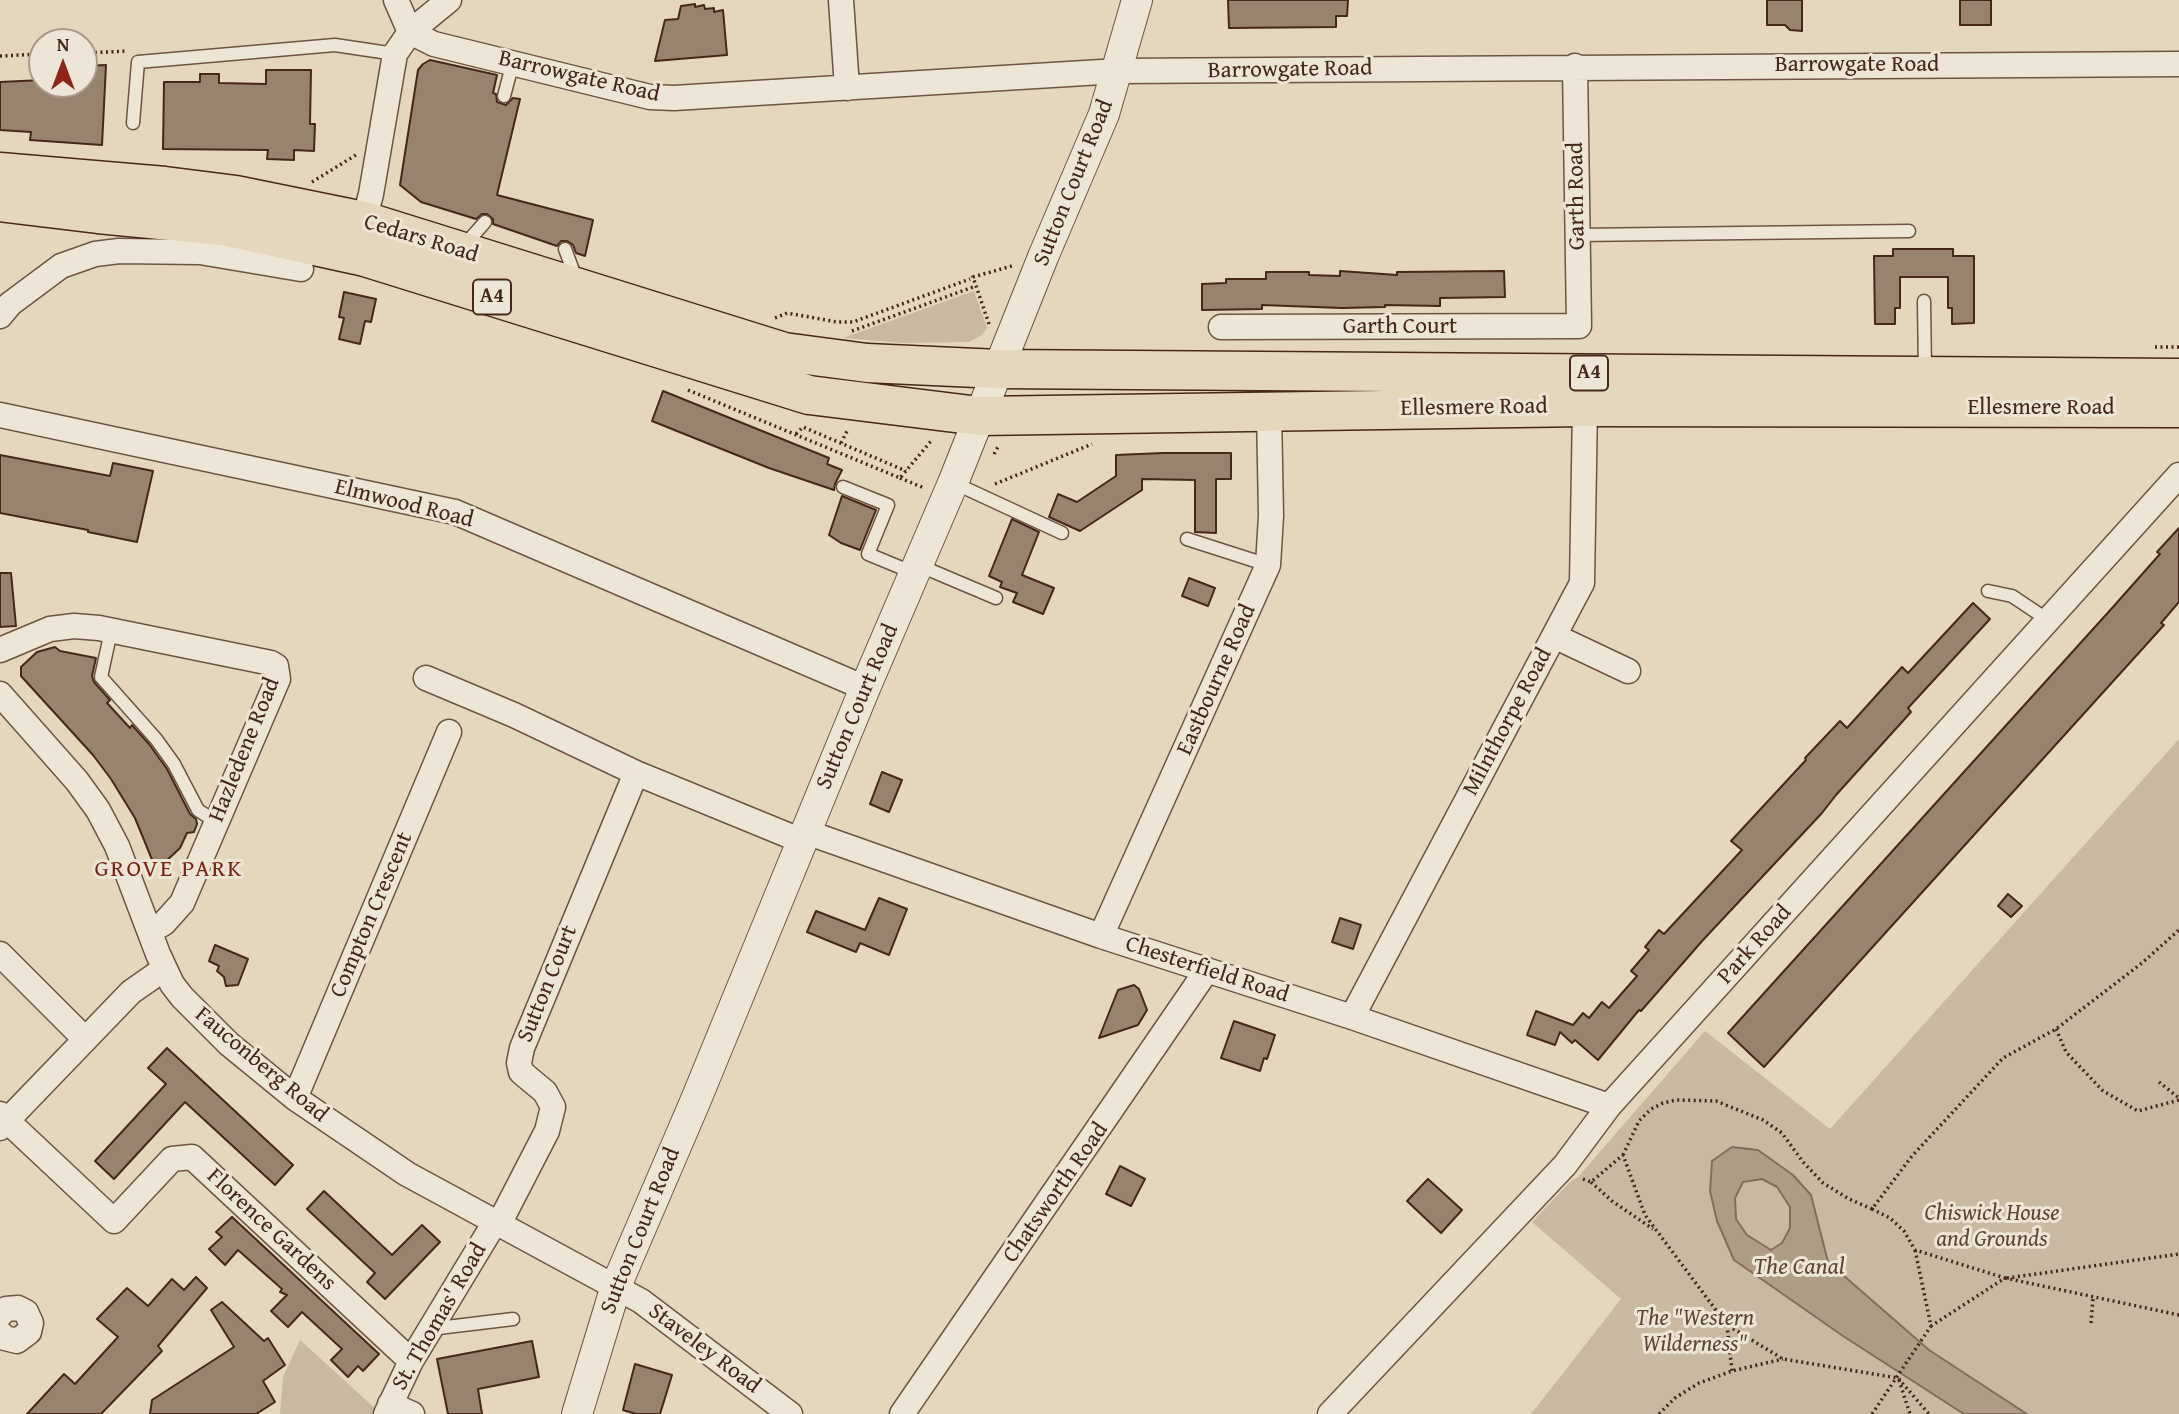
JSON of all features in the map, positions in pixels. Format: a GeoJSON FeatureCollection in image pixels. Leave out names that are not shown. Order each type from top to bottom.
{"type":"FeatureCollection","features":[{"type":"Feature","properties":{"kind":"highway","name":"Cedars Road"},"geometry":{"type":"LineString","coordinates":[[0,172],[236,195],[364,221],[784,352],[867,363],[999,369]]}},
{"type":"Feature","properties":{"kind":"highway","name":"Cedars Road"},"geometry":{"type":"LineString","coordinates":[[0,202],[223,226],[262,234],[365,257],[809,395],[979,416]]}},
{"type":"Feature","properties":{"kind":"highway","name":"Ellesmere Road"},"geometry":{"type":"LineString","coordinates":[[999,369],[2179,377]]}},
{"type":"Feature","properties":{"kind":"highway","name":"Ellesmere Road"},"geometry":{"type":"LineString","coordinates":[[979,416],[1585,407],[2179,408]]}},
{"type":"Feature","properties":{"kind":"street"},"geometry":{"type":"LineString","coordinates":[[397,0],[410,32]]}},
{"type":"Feature","properties":{"kind":"street"},"geometry":{"type":"LineString","coordinates":[[364,221],[395,54],[410,32],[449,0]]}},
{"type":"Feature","properties":{"kind":"street"},"geometry":{"type":"LineString","coordinates":[[841,0],[847,88]]}},
{"type":"Feature","properties":{"kind":"street","name":"Sutton Court Road"},"geometry":{"type":"LineString","coordinates":[[577,1414],[616,1286],[865,688],[916,569],[964,488],[979,416],[1104,114],[1137,0]]}},
{"type":"Feature","properties":{"kind":"street","name":"Barrowgate Road"},"geometry":{"type":"LineString","coordinates":[[410,32],[434,44],[650,97],[674,98],[1118,71],[2179,64]]}},
{"type":"Feature","properties":{"kind":"street","name":"Garth Road"},"geometry":{"type":"LineString","coordinates":[[1575,66],[1579,326]]}},
{"type":"Feature","properties":{"kind":"street"},"geometry":{"type":"LineString","coordinates":[[0,316],[10,304],[61,266],[95,254],[119,251],[200,252],[301,269]]}},
{"type":"Feature","properties":{"kind":"street","name":"Garth Court"},"geometry":{"type":"LineString","coordinates":[[1221,327],[1579,326]]}},
{"type":"Feature","properties":{"kind":"street","name":"Milnthorpe Road"},"geometry":{"type":"LineString","coordinates":[[1352,1017],[1582,583],[1585,407]]}},
{"type":"Feature","properties":{"kind":"street","name":"Eastbourne Road"},"geometry":{"type":"LineString","coordinates":[[1101,936],[1268,565],[1271,516],[1269,411]]}},
{"type":"Feature","properties":{"kind":"street","name":"Elmwood Road"},"geometry":{"type":"LineString","coordinates":[[0,415],[455,512],[865,688]]}},
{"type":"Feature","properties":{"kind":"street","name":"Park Road"},"geometry":{"type":"LineString","coordinates":[[1330,1414],[1565,1165],[1609,1106],[2179,475]]}},
{"type":"Feature","properties":{"kind":"street","name":"Hazledene Road"},"geometry":{"type":"LineString","coordinates":[[0,650],[22,639],[62,626],[111,631],[276,666],[278,679],[182,903],[164,923],[149,931]]}},
{"type":"Feature","properties":{"kind":"street"},"geometry":{"type":"LineString","coordinates":[[1554,636],[1628,671]]}},
{"type":"Feature","properties":{"kind":"street","name":"Chesterfield Road"},"geometry":{"type":"LineString","coordinates":[[426,678],[514,715],[636,773],[804,836],[1352,1017],[1609,1106]]}},
{"type":"Feature","properties":{"kind":"street","name":"Fauconberg Road"},"geometry":{"type":"LineString","coordinates":[[0,694],[77,781],[98,810],[117,846],[164,968],[182,997],[229,1044],[295,1098],[407,1174],[616,1286]]}},
{"type":"Feature","properties":{"kind":"street","name":"Compton Crescent"},"geometry":{"type":"LineString","coordinates":[[295,1098],[449,732]]}},
{"type":"Feature","properties":{"kind":"street","name":"Sutton Court"},"geometry":{"type":"LineString","coordinates":[[497,1223],[547,1131],[553,1107],[545,1093],[521,1072],[519,1063],[522,1048],[636,773]]}},
{"type":"Feature","properties":{"kind":"street"},"geometry":{"type":"LineString","coordinates":[[0,954],[84,1038]]}},
{"type":"Feature","properties":{"kind":"street"},"geometry":{"type":"LineString","coordinates":[[2,1121],[131,992],[164,968]]}},
{"type":"Feature","properties":{"kind":"street","name":"Chatsworth Road"},"geometry":{"type":"LineString","coordinates":[[902,1414],[1207,970]]}},
{"type":"Feature","properties":{"kind":"street","name":"Florence Gardens"},"geometry":{"type":"LineString","coordinates":[[2,1121],[114,1221],[172,1160],[192,1157],[411,1361]]}},
{"type":"Feature","properties":{"kind":"street","name":"St. Thomas' Road"},"geometry":{"type":"LineString","coordinates":[[396,1411],[411,1361],[497,1223]]}},
{"type":"Feature","properties":{"kind":"street","name":"Staveley Road"},"geometry":{"type":"LineString","coordinates":[[616,1286],[641,1301],[790,1414]]}},
{"type":"Feature","properties":{"kind":"lane"},"geometry":{"type":"LineString","coordinates":[[133,124],[138,62],[335,45],[395,54]]}},
{"type":"Feature","properties":{"kind":"lane"},"geometry":{"type":"LineString","coordinates":[[505,96],[513,62]]}},
{"type":"Feature","properties":{"kind":"lane"},"geometry":{"type":"LineString","coordinates":[[460,251],[485,222]]}},
{"type":"Feature","properties":{"kind":"lane"},"geometry":{"type":"LineString","coordinates":[[1577,235],[1909,230]]}},
{"type":"Feature","properties":{"kind":"lane"},"geometry":{"type":"LineString","coordinates":[[565,249],[580,288]]}},
{"type":"Feature","properties":{"kind":"lane"},"geometry":{"type":"LineString","coordinates":[[1924,300],[1925,377]]}},
{"type":"Feature","properties":{"kind":"lane"},"geometry":{"type":"LineString","coordinates":[[843,487],[888,505],[868,554],[996,598]]}},
{"type":"Feature","properties":{"kind":"lane"},"geometry":{"type":"LineString","coordinates":[[964,488],[1062,533]]}},
{"type":"Feature","properties":{"kind":"lane"},"geometry":{"type":"LineString","coordinates":[[1188,539],[1268,565]]}},
{"type":"Feature","properties":{"kind":"lane"},"geometry":{"type":"LineString","coordinates":[[1988,591],[2012,596],[2048,620]]}},
{"type":"Feature","properties":{"kind":"lane"},"geometry":{"type":"LineString","coordinates":[[111,631],[101,677],[156,739],[174,764],[198,810],[216,822]]}},
{"type":"Feature","properties":{"kind":"lane"},"geometry":{"type":"LineString","coordinates":[[430,1329],[513,1319]]}},
{"type":"Feature","properties":{"kind":"path"},"geometry":{"type":"LineString","coordinates":[[0,56],[28,55]]}},
{"type":"Feature","properties":{"kind":"path"},"geometry":{"type":"LineString","coordinates":[[310,183],[355,156],[358,149]]}},
{"type":"Feature","properties":{"kind":"path"},"geometry":{"type":"LineString","coordinates":[[785,322],[770,320],[787,313],[853,322],[971,278],[1043,257]]}},
{"type":"Feature","properties":{"kind":"path"},"geometry":{"type":"LineString","coordinates":[[971,278],[990,326]]}},
{"type":"Feature","properties":{"kind":"path"},"geometry":{"type":"LineString","coordinates":[[843,332],[859,329],[976,286]]}},
{"type":"Feature","properties":{"kind":"path"},"geometry":{"type":"LineString","coordinates":[[687,389],[900,478],[931,441]]}},
{"type":"Feature","properties":{"kind":"path"},"geometry":{"type":"LineString","coordinates":[[841,443],[849,426]]}},
{"type":"Feature","properties":{"kind":"path"},"geometry":{"type":"LineString","coordinates":[[796,434],[803,427],[906,471]]}},
{"type":"Feature","properties":{"kind":"path"},"geometry":{"type":"LineString","coordinates":[[964,488],[1093,444]]}},
{"type":"Feature","properties":{"kind":"path"},"geometry":{"type":"LineString","coordinates":[[1872,1209],[1912,1156],[2003,1058],[2056,1029],[2179,930]]}},
{"type":"Feature","properties":{"kind":"path"},"geometry":{"type":"LineString","coordinates":[[2056,1029],[2066,1052],[2103,1091],[2138,1111],[2179,1099]]}},
{"type":"Feature","properties":{"kind":"path"},"geometry":{"type":"LineString","coordinates":[[2159,1082],[2179,1099]]}},
{"type":"Feature","properties":{"kind":"path"},"geometry":{"type":"LineString","coordinates":[[1591,1182],[1623,1155],[1639,1121],[1651,1109],[1663,1103],[1676,1100],[1716,1101],[1763,1120],[1782,1133],[1803,1162],[1823,1183],[1890,1219],[1904,1231],[1915,1250],[1931,1326]]}},
{"type":"Feature","properties":{"kind":"path"},"geometry":{"type":"LineString","coordinates":[[1623,1155],[1645,1215],[1727,1325],[1783,1359],[1898,1378],[1928,1414]]}},
{"type":"Feature","properties":{"kind":"path"},"geometry":{"type":"LineString","coordinates":[[1578,1177],[1591,1182],[1658,1232]]}},
{"type":"Feature","properties":{"kind":"path"},"geometry":{"type":"LineString","coordinates":[[1915,1250],[2005,1278],[2179,1315]]}},
{"type":"Feature","properties":{"kind":"path"},"geometry":{"type":"LineString","coordinates":[[1872,1414],[1931,1326],[2005,1278],[2179,1254]]}},
{"type":"Feature","properties":{"kind":"path"},"geometry":{"type":"LineString","coordinates":[[2091,1323],[2093,1298]]}},
{"type":"Feature","properties":{"kind":"path"},"geometry":{"type":"LineString","coordinates":[[1727,1325],[1732,1371]]}},
{"type":"Feature","properties":{"kind":"path"},"geometry":{"type":"LineString","coordinates":[[1659,1414],[1675,1398],[1699,1382],[1783,1359]]}},
{"type":"Feature","properties":{"kind":"path"},"geometry":{"type":"LineString","coordinates":[[1898,1378],[1910,1414]]}},
{"type":"Feature","properties":{"kind":"green space"},"geometry":{"type":"Polygon","coordinates":[[[974,291],[987,328],[982,335],[969,342],[903,343],[843,338],[974,291]]]}},
{"type":"Feature","properties":{"kind":"green space","name":"Chiswick House and Grounds"},"geometry":{"type":"Polygon","coordinates":[[[2179,739],[2179,1414],[1531,1414],[1621,1299],[1532,1222],[1578,1177],[1705,1031],[1830,1129],[2179,739]]]}},
{"type":"Feature","properties":{"kind":"green space"},"geometry":{"type":"Polygon","coordinates":[[[300,1340],[378,1411],[376,1414],[280,1414],[283,1377],[300,1340]]]}},
{"type":"Feature","properties":{"kind":"water","name":"The Canal"},"geometry":{"type":"Polygon","coordinates":[[[1732,1147],[1758,1150],[1793,1175],[1811,1195],[1828,1262],[1929,1350],[2027,1414],[1964,1414],[1843,1336],[1734,1260],[1717,1221],[1710,1191],[1712,1161],[1732,1147]],[[1762,1179],[1743,1182],[1735,1198],[1736,1219],[1747,1235],[1771,1250],[1782,1243],[1790,1228],[1790,1207],[1777,1187],[1762,1179]]]}},
{"type":"Feature","properties":{"kind":"building"},"geometry":{"type":"Polygon","coordinates":[[[1228,0],[1348,0],[1347,16],[1336,16],[1336,27],[1229,28],[1228,0]]]}},
{"type":"Feature","properties":{"kind":"building"},"geometry":{"type":"Polygon","coordinates":[[[1767,0],[1802,0],[1802,31],[1790,30],[1785,25],[1767,25],[1767,0]]]}},
{"type":"Feature","properties":{"kind":"building"},"geometry":{"type":"Polygon","coordinates":[[[1960,0],[1991,0],[1991,25],[1960,25],[1960,0]]]}},
{"type":"Feature","properties":{"kind":"building"},"geometry":{"type":"Polygon","coordinates":[[[695,4],[695,7],[704,5],[705,9],[714,8],[714,12],[723,10],[727,55],[655,61],[665,20],[678,19],[681,6],[695,4]]]}},
{"type":"Feature","properties":{"kind":"building"},"geometry":{"type":"Polygon","coordinates":[[[430,60],[497,75],[493,93],[496,94],[497,102],[506,105],[513,98],[520,99],[497,195],[593,220],[585,256],[576,253],[573,245],[567,241],[561,241],[557,246],[493,224],[493,219],[487,214],[476,219],[421,202],[400,185],[418,70],[430,60]]]}},
{"type":"Feature","properties":{"kind":"building"},"geometry":{"type":"Polygon","coordinates":[[[98,65],[106,65],[102,145],[30,140],[31,132],[0,130],[0,82],[28,81],[28,98],[98,98],[98,65]]]}},
{"type":"Feature","properties":{"kind":"building"},"geometry":{"type":"Polygon","coordinates":[[[266,70],[311,70],[310,124],[315,124],[314,151],[294,150],[294,160],[267,159],[268,150],[163,149],[164,82],[200,82],[200,74],[219,74],[219,83],[266,84],[266,70]]]}},
{"type":"Feature","properties":{"kind":"building"},"geometry":{"type":"Polygon","coordinates":[[[1893,249],[1953,249],[1953,256],[1974,256],[1974,323],[1952,324],[1952,308],[1948,308],[1948,277],[1900,277],[1900,308],[1895,308],[1895,324],[1875,324],[1874,256],[1893,256],[1893,249]]]}},
{"type":"Feature","properties":{"kind":"building"},"geometry":{"type":"Polygon","coordinates":[[[1340,271],[1397,275],[1397,272],[1504,271],[1505,297],[1440,298],[1440,306],[1385,305],[1342,308],[1262,305],[1262,309],[1202,310],[1202,284],[1226,283],[1226,279],[1266,279],[1266,272],[1309,272],[1309,275],[1340,276],[1340,271]]]}},
{"type":"Feature","properties":{"kind":"building"},"geometry":{"type":"Polygon","coordinates":[[[344,292],[376,299],[371,322],[365,321],[360,344],[339,339],[344,318],[339,317],[344,292]]]}},
{"type":"Feature","properties":{"kind":"building"},"geometry":{"type":"Polygon","coordinates":[[[663,391],[829,458],[827,464],[842,470],[834,490],[769,468],[652,421],[663,391]]]}},
{"type":"Feature","properties":{"kind":"building"},"geometry":{"type":"Polygon","coordinates":[[[1231,453],[1231,479],[1216,479],[1216,533],[1195,532],[1195,480],[1142,479],[1142,490],[1080,531],[1049,517],[1058,494],[1077,502],[1116,476],[1116,455],[1231,453]]]}},
{"type":"Feature","properties":{"kind":"building"},"geometry":{"type":"Polygon","coordinates":[[[0,455],[110,476],[113,463],[153,471],[137,542],[0,513],[0,455]]]}},
{"type":"Feature","properties":{"kind":"building"},"geometry":{"type":"Polygon","coordinates":[[[842,496],[876,510],[860,550],[829,535],[842,496]]]}},
{"type":"Feature","properties":{"kind":"building"},"geometry":{"type":"Polygon","coordinates":[[[1012,519],[1039,532],[1022,575],[1054,588],[1043,614],[1013,602],[1017,593],[1000,587],[1002,582],[989,576],[1012,519]]]}},
{"type":"Feature","properties":{"kind":"building"},"geometry":{"type":"Polygon","coordinates":[[[2179,528],[2179,602],[2161,623],[2164,625],[1764,1067],[1728,1033],[2113,607],[2179,528]]]}},
{"type":"Feature","properties":{"kind":"building"},"geometry":{"type":"Polygon","coordinates":[[[0,573],[11,573],[16,626],[0,627],[0,573]]]}},
{"type":"Feature","properties":{"kind":"building"},"geometry":{"type":"Polygon","coordinates":[[[1189,578],[1215,588],[1208,606],[1182,596],[1189,578]]]}},
{"type":"Feature","properties":{"kind":"building"},"geometry":{"type":"Polygon","coordinates":[[[1973,603],[1990,619],[1908,708],[1911,712],[1822,813],[1703,940],[1641,1011],[1639,1010],[1598,1060],[1575,1040],[1572,1043],[1560,1032],[1555,1045],[1527,1035],[1536,1011],[1573,1025],[1583,1013],[1589,1018],[1602,1002],[1609,1008],[1637,976],[1631,971],[1649,950],[1645,947],[1659,930],[1664,934],[1742,850],[1731,841],[1805,758],[1840,721],[1847,728],[1902,667],[1908,673],[1973,603]]]}},
{"type":"Feature","properties":{"kind":"building"},"geometry":{"type":"Polygon","coordinates":[[[55,647],[60,651],[96,658],[92,676],[110,700],[107,703],[149,744],[167,769],[190,814],[196,819],[194,832],[187,833],[180,848],[162,865],[153,862],[135,818],[111,779],[93,755],[21,676],[21,667],[37,652],[55,647]]]}},
{"type":"Feature","properties":{"kind":"building"},"geometry":{"type":"Polygon","coordinates":[[[882,772],[902,780],[889,812],[870,804],[882,772]]]}},
{"type":"Feature","properties":{"kind":"building"},"geometry":{"type":"Polygon","coordinates":[[[2008,894],[2022,906],[2011,917],[1998,906],[2008,894]]]}},
{"type":"Feature","properties":{"kind":"building"},"geometry":{"type":"Polygon","coordinates":[[[879,898],[907,909],[889,955],[860,943],[856,952],[807,932],[816,911],[865,930],[879,898]]]}},
{"type":"Feature","properties":{"kind":"building"},"geometry":{"type":"Polygon","coordinates":[[[1340,918],[1361,925],[1353,949],[1332,942],[1340,918]]]}},
{"type":"Feature","properties":{"kind":"building"},"geometry":{"type":"Polygon","coordinates":[[[215,945],[248,959],[238,985],[226,986],[224,977],[217,971],[219,966],[209,961],[215,945]]]}},
{"type":"Feature","properties":{"kind":"building"},"geometry":{"type":"Polygon","coordinates":[[[1134,985],[1139,989],[1147,1010],[1138,1025],[1099,1038],[1118,990],[1134,985]]]}},
{"type":"Feature","properties":{"kind":"building"},"geometry":{"type":"Polygon","coordinates":[[[1234,1021],[1275,1035],[1260,1071],[1221,1058],[1234,1021]]]}},
{"type":"Feature","properties":{"kind":"building"},"geometry":{"type":"Polygon","coordinates":[[[167,1048],[293,1165],[275,1185],[185,1102],[114,1179],[95,1161],[166,1084],[148,1068],[167,1048]]]}},
{"type":"Feature","properties":{"kind":"building"},"geometry":{"type":"Polygon","coordinates":[[[1120,1166],[1145,1179],[1131,1206],[1106,1194],[1120,1166]]]}},
{"type":"Feature","properties":{"kind":"building"},"geometry":{"type":"Polygon","coordinates":[[[1428,1179],[1462,1210],[1441,1233],[1407,1201],[1428,1179]]]}},
{"type":"Feature","properties":{"kind":"building"},"geometry":{"type":"Polygon","coordinates":[[[324,1191],[392,1255],[422,1225],[440,1242],[385,1299],[367,1282],[375,1273],[307,1209],[324,1191]]]}},
{"type":"Feature","properties":{"kind":"building"},"geometry":{"type":"Polygon","coordinates":[[[232,1217],[379,1354],[363,1371],[358,1366],[348,1377],[331,1360],[342,1349],[302,1312],[288,1327],[271,1311],[287,1295],[280,1292],[282,1289],[238,1250],[225,1265],[209,1249],[222,1237],[216,1232],[232,1217]]]}},
{"type":"Feature","properties":{"kind":"building"},"geometry":{"type":"Polygon","coordinates":[[[196,1277],[207,1288],[158,1346],[162,1351],[101,1414],[27,1414],[64,1374],[75,1384],[118,1337],[97,1319],[127,1288],[148,1306],[172,1279],[184,1290],[196,1277]]]}},
{"type":"Feature","properties":{"kind":"building"},"geometry":{"type":"Polygon","coordinates":[[[222,1302],[264,1341],[268,1338],[285,1365],[263,1381],[275,1402],[256,1414],[150,1414],[152,1400],[234,1347],[211,1310],[222,1302]]]}},
{"type":"Feature","properties":{"kind":"building"},"geometry":{"type":"Polygon","coordinates":[[[532,1341],[539,1377],[478,1389],[482,1414],[448,1414],[437,1359],[532,1341]]]}},
{"type":"Feature","properties":{"kind":"building"},"geometry":{"type":"Polygon","coordinates":[[[635,1364],[672,1375],[660,1414],[636,1414],[623,1410],[635,1364]]]}},
{"type":"Feature","properties":{"kind":"district","name":"GROVE PARK"},"geometry":{"type":"Point","coordinates":[169,870]}},
{"type":"Feature","properties":{"kind":"park label","name":"The \"Western Wilderness\""},"geometry":{"type":"Point","coordinates":[1695,1332]}}]}
